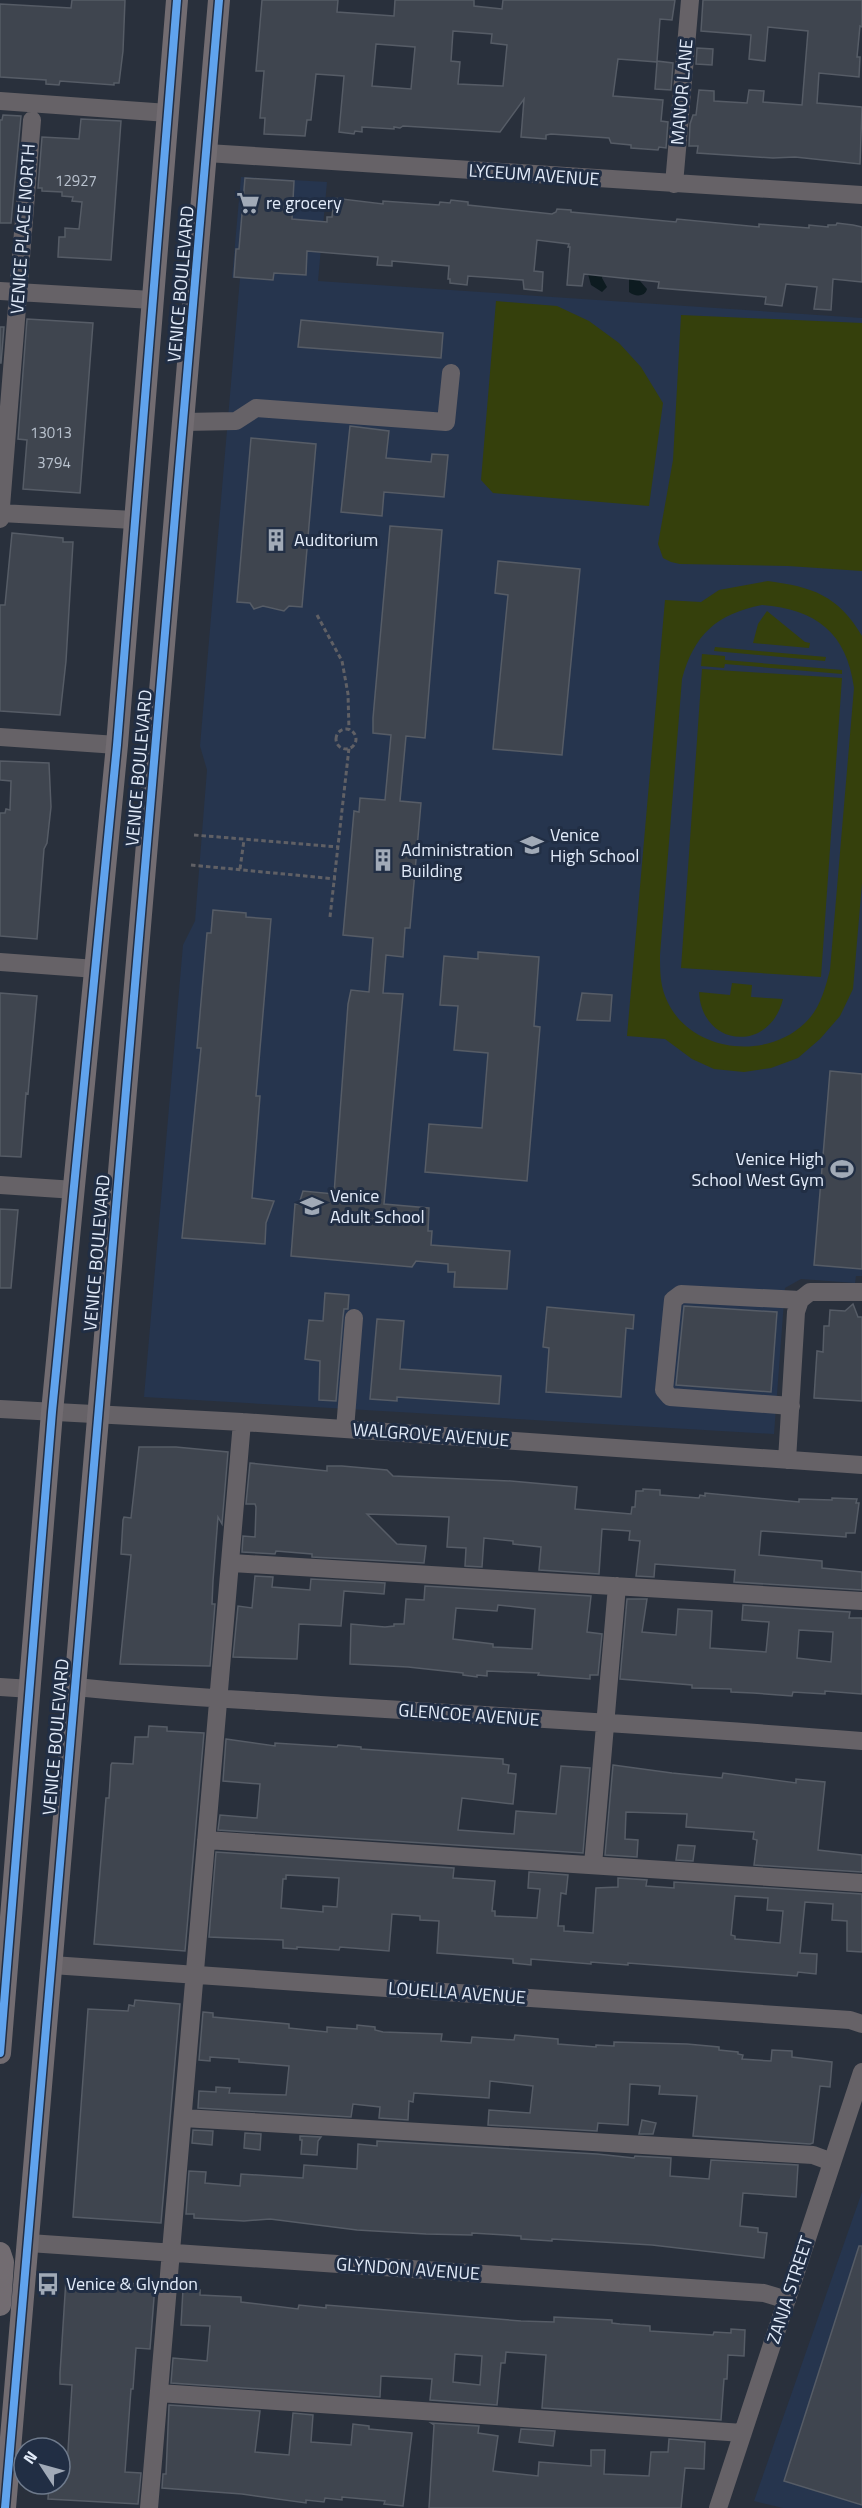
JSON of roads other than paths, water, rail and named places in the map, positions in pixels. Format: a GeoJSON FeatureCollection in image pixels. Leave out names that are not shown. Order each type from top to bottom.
{"type":"FeatureCollection","features":[{"type":"Feature","properties":{"kind":"main road","name":"VENICE BOULEVARD"},"geometry":{"type":"LineString","coordinates":[[0,2053],[3,1968],[31,1689],[52,1412],[117,745],[177,0]]}},
{"type":"Feature","properties":{"kind":"main road","name":"VENICE BOULEVARD"},"geometry":{"type":"LineString","coordinates":[[5,2508],[5,2450],[29,2244],[219,0]]}},
{"type":"Feature","properties":{"kind":"main road"},"geometry":{"type":"LineString","coordinates":[[0,2253],[3,2262],[0,2305]]}},
{"type":"Feature","properties":{"kind":"street","name":"MANOR LANE"},"geometry":{"type":"LineString","coordinates":[[674,184],[690,0]]}},
{"type":"Feature","properties":{"kind":"street"},"geometry":{"type":"LineString","coordinates":[[0,101],[168,113]]}},
{"type":"Feature","properties":{"kind":"street","name":"VENICE PLACE NORTH"},"geometry":{"type":"LineString","coordinates":[[0,519],[9,292],[32,120]]}},
{"type":"Feature","properties":{"kind":"street","name":"LYCEUM AVENUE"},"geometry":{"type":"LineString","coordinates":[[207,153],[862,195]]}},
{"type":"Feature","properties":{"kind":"street"},"geometry":{"type":"LineString","coordinates":[[9,292],[152,300]]}},
{"type":"Feature","properties":{"kind":"street"},"geometry":{"type":"LineString","coordinates":[[184,422],[236,421],[256,408],[446,422],[451,373]]}},
{"type":"Feature","properties":{"kind":"street"},"geometry":{"type":"LineString","coordinates":[[0,513],[134,520]]}},
{"type":"Feature","properties":{"kind":"street"},"geometry":{"type":"LineString","coordinates":[[0,737],[117,745]]}},
{"type":"Feature","properties":{"kind":"street"},"geometry":{"type":"LineString","coordinates":[[0,962],[96,969]]}},
{"type":"Feature","properties":{"kind":"street"},"geometry":{"type":"LineString","coordinates":[[0,1185],[75,1190]]}},
{"type":"Feature","properties":{"kind":"street"},"geometry":{"type":"LineString","coordinates":[[787,1460],[796,1312],[800,1300],[810,1292],[862,1292]]}},
{"type":"Feature","properties":{"kind":"street"},"geometry":{"type":"LineString","coordinates":[[792,1406],[670,1397],[664,1390],[673,1300],[681,1294],[800,1300]]}},
{"type":"Feature","properties":{"kind":"street"},"geometry":{"type":"LineString","coordinates":[[345,1429],[354,1318]]}},
{"type":"Feature","properties":{"kind":"street","name":"WALGROVE AVENUE"},"geometry":{"type":"LineString","coordinates":[[0,1409],[242,1422],[862,1465]]}},
{"type":"Feature","properties":{"kind":"street"},"geometry":{"type":"LineString","coordinates":[[149,2508],[218,1699],[232,1563],[242,1422]]}},
{"type":"Feature","properties":{"kind":"street"},"geometry":{"type":"LineString","coordinates":[[232,1563],[862,1600]]}},
{"type":"Feature","properties":{"kind":"street"},"geometry":{"type":"LineString","coordinates":[[592,1865],[617,1586]]}},
{"type":"Feature","properties":{"kind":"street"},"geometry":{"type":"LineString","coordinates":[[0,1687],[31,1689]]}},
{"type":"Feature","properties":{"kind":"street","name":"GLENCOE AVENUE"},"geometry":{"type":"LineString","coordinates":[[75,1687],[218,1699],[732,1730],[862,1741]]}},
{"type":"Feature","properties":{"kind":"street"},"geometry":{"type":"LineString","coordinates":[[206,1840],[862,1883]]}},
{"type":"Feature","properties":{"kind":"street","name":"LOUELLA AVENUE"},"geometry":{"type":"LineString","coordinates":[[52,1965],[850,2020],[862,2024]]}},
{"type":"Feature","properties":{"kind":"street","name":"ZANJA STREET"},"geometry":{"type":"LineString","coordinates":[[718,2508],[862,2072]]}},
{"type":"Feature","properties":{"kind":"street"},"geometry":{"type":"LineString","coordinates":[[183,2118],[813,2156],[832,2162]]}},
{"type":"Feature","properties":{"kind":"street","name":"GLYNDON AVENUE"},"geometry":{"type":"LineString","coordinates":[[29,2244],[753,2292],[787,2300]]}},
{"type":"Feature","properties":{"kind":"street"},"geometry":{"type":"LineString","coordinates":[[159,2393],[743,2433]]}},
{"type":"Feature","properties":{"kind":"place","name":"re grocery"},"geometry":{"type":"Point","coordinates":[248,203]}},
{"type":"Feature","properties":{"kind":"place","name":"Auditorium"},"geometry":{"type":"Point","coordinates":[276,540]}},
{"type":"Feature","properties":{"kind":"place","name":"Venice High School"},"geometry":{"type":"Point","coordinates":[532,845]}},
{"type":"Feature","properties":{"kind":"place","name":"Administration Building"},"geometry":{"type":"Point","coordinates":[383,860]}},
{"type":"Feature","properties":{"kind":"place","name":"Venice High School West Gym"},"geometry":{"type":"Point","coordinates":[842,1169]}},
{"type":"Feature","properties":{"kind":"place","name":"Venice Adult School"},"geometry":{"type":"Point","coordinates":[312,1206]}},
{"type":"Feature","properties":{"kind":"place","name":"Venice & Glyndon"},"geometry":{"type":"Point","coordinates":[48,2284]}}]}
